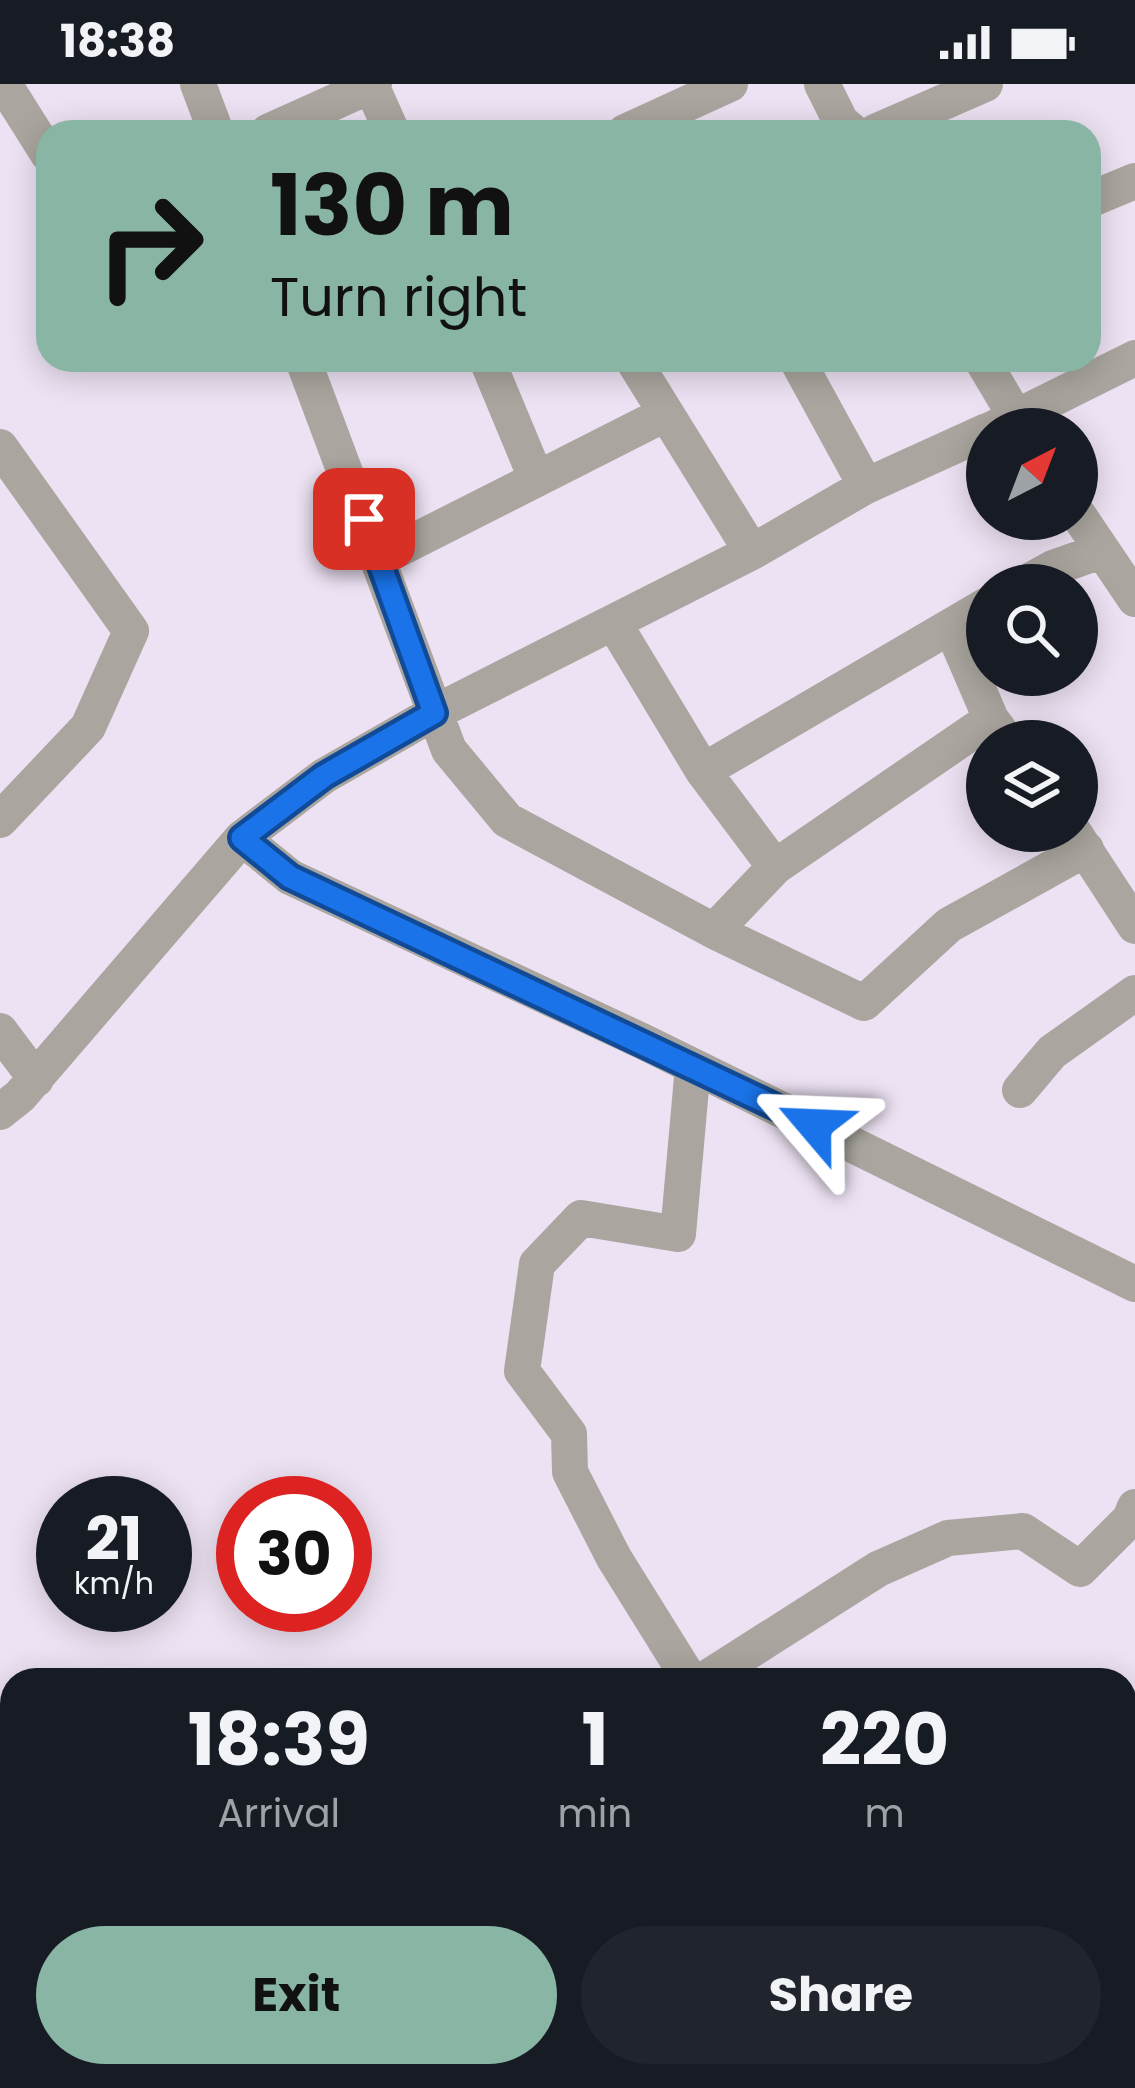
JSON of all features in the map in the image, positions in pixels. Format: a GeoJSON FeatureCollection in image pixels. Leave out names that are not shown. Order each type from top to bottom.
{"type":"FeatureCollection","features":[{"type":"Feature","properties":{"kind":"street"},"geometry":{"type":"LineString","coordinates":[[4,84],[36,135]]}},
{"type":"Feature","properties":{"kind":"street"},"geometry":{"type":"LineString","coordinates":[[198,84],[212,120]]}},
{"type":"Feature","properties":{"kind":"street"},"geometry":{"type":"LineString","coordinates":[[672,120],[730,84]]}},
{"type":"Feature","properties":{"kind":"street"},"geometry":{"type":"LineString","coordinates":[[822,84],[841,120]]}},
{"type":"Feature","properties":{"kind":"street"},"geometry":{"type":"LineString","coordinates":[[903,120],[986,84]]}},
{"type":"Feature","properties":{"kind":"street"},"geometry":{"type":"LineString","coordinates":[[295,120],[372,85],[387,120]]}},
{"type":"Feature","properties":{"kind":"street"},"geometry":{"type":"LineString","coordinates":[[1101,195],[1135,181]]}},
{"type":"Feature","properties":{"kind":"street"},"geometry":{"type":"LineString","coordinates":[[1041,408],[1135,358]]}},
{"type":"Feature","properties":{"kind":"street"},"geometry":{"type":"LineString","coordinates":[[308,372],[449,750],[507,820],[714,931],[864,1003],[950,926],[1061,852]]}},
{"type":"Feature","properties":{"kind":"street"},"geometry":{"type":"LineString","coordinates":[[493,372],[536,478]]}},
{"type":"Feature","properties":{"kind":"street"},"geometry":{"type":"LineString","coordinates":[[640,372],[752,553]]}},
{"type":"Feature","properties":{"kind":"street"},"geometry":{"type":"LineString","coordinates":[[804,372],[866,485]]}},
{"type":"Feature","properties":{"kind":"street"},"geometry":{"type":"LineString","coordinates":[[986,372],[998,408]]}},
{"type":"Feature","properties":{"kind":"street"},"geometry":{"type":"LineString","coordinates":[[379,559],[665,414]]}},
{"type":"Feature","properties":{"kind":"street"},"geometry":{"type":"LineString","coordinates":[[2,1106],[36,1078],[242,838],[324,776],[434,713],[752,553],[866,485],[966,443]]}},
{"type":"Feature","properties":{"kind":"street"},"geometry":{"type":"LineString","coordinates":[[0,447],[131,631],[88,727],[0,820]]}},
{"type":"Feature","properties":{"kind":"street"},"geometry":{"type":"LineString","coordinates":[[1094,540],[1135,599]]}},
{"type":"Feature","properties":{"kind":"street"},"geometry":{"type":"LineString","coordinates":[[1064,564],[1101,551]]}},
{"type":"Feature","properties":{"kind":"street"},"geometry":{"type":"LineString","coordinates":[[703,771],[966,617]]}},
{"type":"Feature","properties":{"kind":"street"},"geometry":{"type":"LineString","coordinates":[[616,625],[703,771],[776,867]]}},
{"type":"Feature","properties":{"kind":"street"},"geometry":{"type":"LineString","coordinates":[[951,626],[994,720]]}},
{"type":"Feature","properties":{"kind":"street"},"geometry":{"type":"LineString","coordinates":[[714,931],[776,867],[966,750]]}},
{"type":"Feature","properties":{"kind":"street"},"geometry":{"type":"LineString","coordinates":[[242,838],[290,877],[693,1066],[1135,1284]]}},
{"type":"Feature","properties":{"kind":"street"},"geometry":{"type":"LineString","coordinates":[[1087,852],[1135,926]]}},
{"type":"Feature","properties":{"kind":"street"},"geometry":{"type":"LineString","coordinates":[[1020,1090],[1052,1052],[1135,992]]}},
{"type":"Feature","properties":{"kind":"street"},"geometry":{"type":"LineString","coordinates":[[0,1031],[36,1078]]}},
{"type":"Feature","properties":{"kind":"street"},"geometry":{"type":"LineString","coordinates":[[683,1668],[614,1558],[570,1472],[569,1434],[522,1371],[537,1264],[581,1218],[678,1234],[693,1066]]}},
{"type":"Feature","properties":{"kind":"street"},"geometry":{"type":"LineString","coordinates":[[723,1668],[878,1569],[948,1538],[1023,1531],[1080,1568],[1130,1519],[1135,1507]]}},
{"type":"Feature","properties":{"kind":"route"},"geometry":{"type":"LineString","coordinates":[[364,519],[434,713],[324,776],[242,838],[290,877],[814,1125]]}}]}
